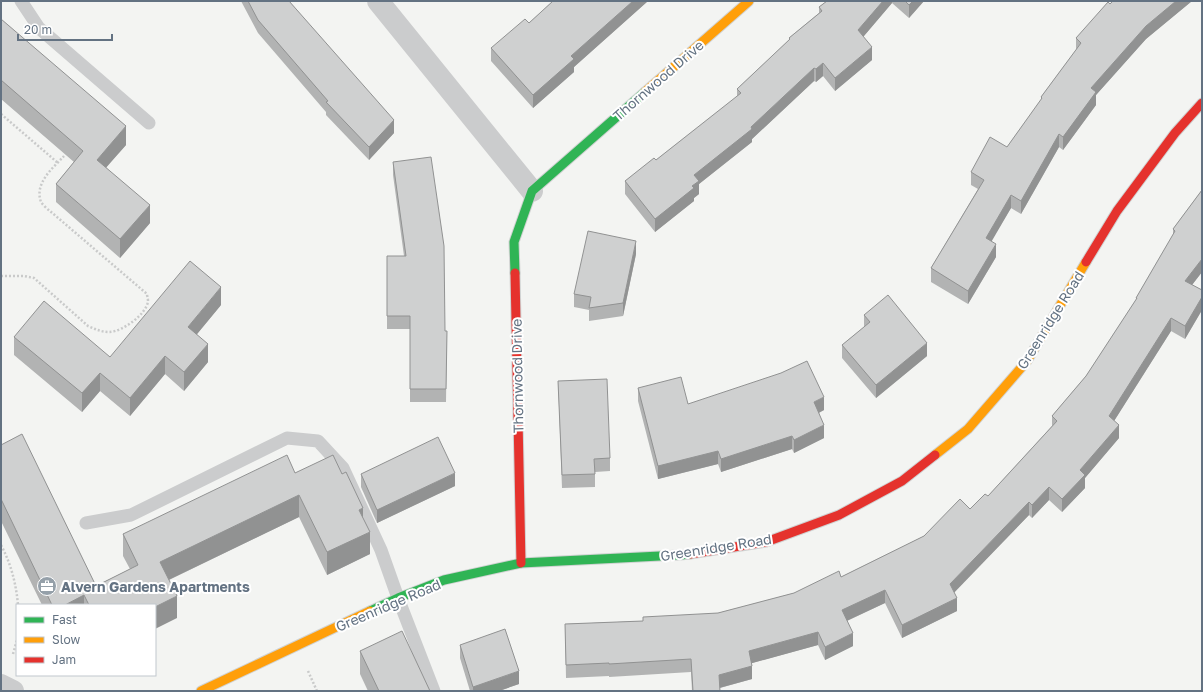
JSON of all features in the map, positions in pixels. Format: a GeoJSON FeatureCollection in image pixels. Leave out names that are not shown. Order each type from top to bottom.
{"type":"FeatureCollection","features":[{"type":"Feature","properties":{"kind":"street"},"geometry":{"type":"LineString","coordinates":[[378,1],[532,192]]}},
{"type":"Feature","properties":{"kind":"street","name":"Thornwood Drive"},"geometry":{"type":"LineString","coordinates":[[520,563],[514,242],[532,192],[749,1]]}},
{"type":"Feature","properties":{"kind":"street","name":"Greenridge Road"},"geometry":{"type":"LineString","coordinates":[[201,691],[398,598],[444,580],[520,563],[680,555],[766,542],[839,515],[902,481],[968,429],[1027,361],[1117,211],[1175,133],[1202,104]]}},
{"type":"Feature","properties":{"kind":"street"},"geometry":{"type":"LineString","coordinates":[[1,685],[13,691]]}},
{"type":"Feature","properties":{"kind":"lane"},"geometry":{"type":"LineString","coordinates":[[21,1],[39,28],[150,123]]}},
{"type":"Feature","properties":{"kind":"lane"},"geometry":{"type":"LineString","coordinates":[[86,523],[131,515],[287,438],[318,441],[343,468],[381,550],[434,691]]}},
{"type":"Feature","properties":{"kind":"path"},"geometry":{"type":"LineString","coordinates":[[1,114],[58,163]]}},
{"type":"Feature","properties":{"kind":"path"},"geometry":{"type":"LineString","coordinates":[[1,276],[24,276],[34,278],[88,326],[98,330],[110,332],[122,329],[134,321],[144,310],[148,301],[147,294],[50,212],[42,202],[40,191],[42,182],[64,156]]}},
{"type":"Feature","properties":{"kind":"path"},"geometry":{"type":"LineString","coordinates":[[1,545],[10,562],[17,592],[18,604]]}},
{"type":"Feature","properties":{"kind":"path"},"geometry":{"type":"LineString","coordinates":[[14,654],[16,645]]}},
{"type":"Feature","properties":{"kind":"building"},"geometry":{"type":"Polygon","coordinates":[[[248,1],[289,1],[394,120],[369,147],[326,102],[328,101],[258,20],[248,1]]]}},
{"type":"Feature","properties":{"kind":"building"},"geometry":{"type":"Polygon","coordinates":[[[553,1],[633,1],[571,56],[574,59],[533,95],[491,48],[525,19],[529,23],[553,1]]]}},
{"type":"Feature","properties":{"kind":"building"},"geometry":{"type":"Polygon","coordinates":[[[827,1],[883,1],[858,30],[872,47],[835,78],[823,63],[816,69],[814,68],[751,127],[752,129],[694,175],[699,181],[692,186],[694,188],[655,219],[625,181],[654,158],[656,160],[741,93],[737,89],[790,39],[789,38],[822,11],[819,7],[827,1]]]}},
{"type":"Feature","properties":{"kind":"building"},"geometry":{"type":"Polygon","coordinates":[[[905,1],[913,1],[909,5],[905,1]]]}},
{"type":"Feature","properties":{"kind":"building"},"geometry":{"type":"Polygon","coordinates":[[[1113,1],[1176,1],[1146,26],[1091,88],[1096,92],[1063,137],[1059,134],[1021,201],[1011,195],[986,238],[996,244],[968,291],[931,268],[984,180],[971,172],[990,137],[1007,147],[1042,98],[1041,97],[1081,43],[1076,38],[1108,2],[1110,4],[1113,1]]]}},
{"type":"Feature","properties":{"kind":"building"},"geometry":{"type":"Polygon","coordinates":[[[1,19],[126,126],[97,160],[150,205],[120,239],[56,184],[83,151],[1,80],[1,19]]]}},
{"type":"Feature","properties":{"kind":"building"},"geometry":{"type":"Polygon","coordinates":[[[431,157],[444,246],[445,331],[447,331],[446,389],[410,389],[410,316],[387,316],[387,256],[406,256],[393,162],[431,157]]]}},
{"type":"Feature","properties":{"kind":"building"},"geometry":{"type":"Polygon","coordinates":[[[1202,190],[1202,259],[1185,281],[1202,290],[1202,297],[1185,326],[1171,318],[1109,416],[1119,425],[1080,470],[1085,475],[1062,499],[1049,487],[1032,505],[1029,502],[950,584],[957,598],[902,625],[885,590],[842,610],[853,633],[825,647],[818,632],[749,651],[752,666],[719,675],[720,691],[693,691],[691,659],[566,665],[565,624],[643,621],[643,617],[718,613],[794,593],[839,571],[841,577],[924,536],[960,499],[970,509],[985,494],[988,496],[1057,421],[1052,416],[1086,376],[1137,298],[1175,231],[1173,229],[1202,190]]]}},
{"type":"Feature","properties":{"kind":"building"},"geometry":{"type":"Polygon","coordinates":[[[588,231],[636,241],[623,303],[589,308],[591,297],[574,294],[588,231]]]}},
{"type":"Feature","properties":{"kind":"building"},"geometry":{"type":"Polygon","coordinates":[[[190,261],[221,287],[188,327],[208,344],[184,372],[165,356],[130,398],[100,373],[82,393],[14,337],[44,301],[110,357],[190,261]]]}},
{"type":"Feature","properties":{"kind":"building"},"geometry":{"type":"Polygon","coordinates":[[[888,295],[927,343],[876,385],[842,345],[870,322],[864,315],[888,295]]]}},
{"type":"Feature","properties":{"kind":"building"},"geometry":{"type":"Polygon","coordinates":[[[807,361],[824,397],[814,402],[824,425],[794,440],[792,436],[721,459],[718,451],[658,466],[638,388],[681,377],[688,404],[781,373],[807,361]]]}},
{"type":"Feature","properties":{"kind":"building"},"geometry":{"type":"Polygon","coordinates":[[[607,379],[610,458],[594,459],[595,474],[562,475],[558,381],[607,379]]]}},
{"type":"Feature","properties":{"kind":"building"},"geometry":{"type":"Polygon","coordinates":[[[22,434],[96,586],[138,565],[123,534],[287,455],[295,473],[333,455],[342,474],[346,472],[363,508],[359,510],[370,532],[327,552],[299,495],[160,562],[177,596],[156,606],[156,604],[88,604],[84,595],[67,604],[52,604],[1,499],[1,445],[22,434]]]}},
{"type":"Feature","properties":{"kind":"building"},"geometry":{"type":"Polygon","coordinates":[[[438,437],[455,473],[377,510],[361,474],[438,437]]]}},
{"type":"Feature","properties":{"kind":"building"},"geometry":{"type":"Polygon","coordinates":[[[505,629],[519,671],[473,687],[460,645],[505,629]]]}},
{"type":"Feature","properties":{"kind":"building"},"geometry":{"type":"Polygon","coordinates":[[[402,631],[430,691],[379,691],[360,651],[402,631]]]}},
{"type":"Feature","properties":{"kind":"traffic: fast"},"geometry":{"type":"LineString","coordinates":[[515,273],[514,242],[532,191],[645,92]]}},
{"type":"Feature","properties":{"kind":"traffic: fast"},"geometry":{"type":"LineString","coordinates":[[370,611],[444,580],[521,563],[690,554]]}},
{"type":"Feature","properties":{"kind":"traffic: slow"},"geometry":{"type":"LineString","coordinates":[[645,92],[749,1]]}},
{"type":"Feature","properties":{"kind":"traffic: slow"},"geometry":{"type":"LineString","coordinates":[[935,455],[968,429],[1027,361],[1086,262]]}},
{"type":"Feature","properties":{"kind":"traffic: slow"},"geometry":{"type":"LineString","coordinates":[[201,691],[370,611]]}},
{"type":"Feature","properties":{"kind":"traffic: jam"},"geometry":{"type":"LineString","coordinates":[[1086,262],[1117,211],[1175,133],[1202,103]]}},
{"type":"Feature","properties":{"kind":"traffic: jam"},"geometry":{"type":"LineString","coordinates":[[515,273],[521,563]]}},
{"type":"Feature","properties":{"kind":"traffic: jam"},"geometry":{"type":"LineString","coordinates":[[690,554],[766,542],[839,515],[902,481],[935,455]]}},
{"type":"Feature","properties":{"kind":"place","name":"Alvern Gardens Apartments"},"geometry":{"type":"Point","coordinates":[47,586]}}]}
